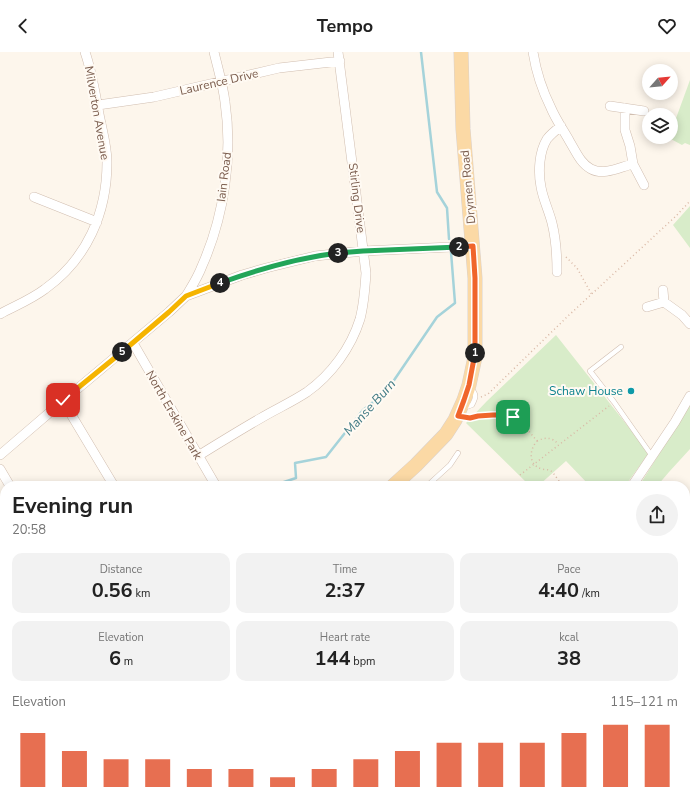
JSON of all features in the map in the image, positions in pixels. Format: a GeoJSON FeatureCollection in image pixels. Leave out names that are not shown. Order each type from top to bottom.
{"type":"FeatureCollection","features":[{"type":"Feature","properties":{"kind":"main road","name":"Drymen Road"},"geometry":{"type":"LineString","coordinates":[[399,481],[446,434],[459,412],[469,385],[475,357],[475,278],[463,129],[461,52]]}},
{"type":"Feature","properties":{"kind":"street","name":"Milverton Avenue"},"geometry":{"type":"LineString","coordinates":[[0,314],[33,297],[57,280],[68,269],[80,253],[92,235],[97,222],[106,182],[107,162],[106,148],[98,106],[85,52]]}},
{"type":"Feature","properties":{"kind":"street","name":"Iain Road"},"geometry":{"type":"LineString","coordinates":[[186,296],[202,268],[216,229],[226,176],[228,150],[226,111],[214,52]]}},
{"type":"Feature","properties":{"kind":"street"},"geometry":{"type":"LineString","coordinates":[[533,52],[535,65],[550,107],[578,155],[585,164],[592,169],[600,171],[607,171],[632,164]]}},
{"type":"Feature","properties":{"kind":"street","name":"Laurence Drive"},"geometry":{"type":"LineString","coordinates":[[98,106],[154,96],[279,68],[339,57]]}},
{"type":"Feature","properties":{"kind":"street","name":"Stirling Drive"},"geometry":{"type":"LineString","coordinates":[[198,456],[307,392],[325,377],[334,367],[353,337],[360,319],[364,303],[366,274],[339,57]]}},
{"type":"Feature","properties":{"kind":"street"},"geometry":{"type":"LineString","coordinates":[[610,106],[642,111]]}},
{"type":"Feature","properties":{"kind":"street"},"geometry":{"type":"LineString","coordinates":[[626,108],[624,118],[625,130],[630,146],[632,164],[644,185]]}},
{"type":"Feature","properties":{"kind":"street"},"geometry":{"type":"LineString","coordinates":[[557,272],[557,255],[554,233],[541,187],[539,170],[541,154],[547,140],[561,126]]}},
{"type":"Feature","properties":{"kind":"street"},"geometry":{"type":"LineString","coordinates":[[34,197],[97,222]]}},
{"type":"Feature","properties":{"kind":"street"},"geometry":{"type":"LineString","coordinates":[[0,455],[63,400],[133,343],[186,296],[242,275],[287,262],[315,256],[363,251],[473,246]]}},
{"type":"Feature","properties":{"kind":"street"},"geometry":{"type":"LineString","coordinates":[[663,290],[664,302],[682,315],[690,324]]}},
{"type":"Feature","properties":{"kind":"street"},"geometry":{"type":"LineString","coordinates":[[646,307],[664,302]]}},
{"type":"Feature","properties":{"kind":"street","name":"North Erskine Park"},"geometry":{"type":"LineString","coordinates":[[133,343],[213,481]]}},
{"type":"Feature","properties":{"kind":"street"},"geometry":{"type":"LineString","coordinates":[[635,481],[675,422],[690,396]]}},
{"type":"Feature","properties":{"kind":"street"},"geometry":{"type":"LineString","coordinates":[[63,400],[111,481]]}},
{"type":"Feature","properties":{"kind":"street"},"geometry":{"type":"LineString","coordinates":[[0,468],[7,481]]}},
{"type":"Feature","properties":{"kind":"lane"},"geometry":{"type":"LineString","coordinates":[[621,347],[590,371],[652,456]]}},
{"type":"Feature","properties":{"kind":"lane"},"geometry":{"type":"LineString","coordinates":[[459,412],[472,406],[475,399],[475,394],[469,385]]}},
{"type":"Feature","properties":{"kind":"lane"},"geometry":{"type":"LineString","coordinates":[[432,481],[450,465],[458,453]]}},
{"type":"Feature","properties":{"kind":"path"},"geometry":{"type":"LineString","coordinates":[[475,399],[488,394],[690,201]]}},
{"type":"Feature","properties":{"kind":"path"},"geometry":{"type":"LineString","coordinates":[[557,255],[567,258],[577,268],[592,295]]}},
{"type":"Feature","properties":{"kind":"path"},"geometry":{"type":"LineString","coordinates":[[520,475],[614,402]]}},
{"type":"Feature","properties":{"kind":"path"},"geometry":{"type":"LineString","coordinates":[[459,412],[470,418],[493,415],[507,415],[513,417],[523,424],[537,441]]}},
{"type":"Feature","properties":{"kind":"path"},"geometry":{"type":"LineString","coordinates":[[559,444],[556,441],[545,438],[537,441],[533,445],[530,454],[534,464],[541,469],[552,471],[559,481]]}},
{"type":"Feature","properties":{"kind":"green space"},"geometry":{"type":"Polygon","coordinates":[[[690,80],[690,145],[685,143],[682,145],[678,143],[678,113],[690,80]]]}},
{"type":"Feature","properties":{"kind":"green space"},"geometry":{"type":"Polygon","coordinates":[[[690,206],[690,248],[673,225],[690,206]]]}},
{"type":"Feature","properties":{"kind":"green space"},"geometry":{"type":"Polygon","coordinates":[[[556,335],[649,453],[629,481],[585,481],[566,461],[544,481],[525,481],[466,423],[556,335]]]}},
{"type":"Feature","properties":{"kind":"green space"},"geometry":{"type":"Polygon","coordinates":[[[690,405],[690,449],[661,481],[642,481],[690,405]]]}},
{"type":"Feature","properties":{"kind":"waterway","name":"Manse Burn"},"geometry":{"type":"LineString","coordinates":[[421,52],[437,192],[447,208],[449,239]]}},
{"type":"Feature","properties":{"kind":"waterway","name":"Manse Burn"},"geometry":{"type":"LineString","coordinates":[[287,481],[296,478],[295,463],[326,457],[363,410],[386,392],[437,317],[455,303],[451,252]]}},
{"type":"Feature","properties":{"kind":"place","name":"Schaw House"},"geometry":{"type":"Point","coordinates":[631,391]}},
{"type":"Feature","properties":{"kind":"route"},"geometry":{"type":"LineString","coordinates":[[63,400],[178,305],[186,296],[206,288],[242,275],[287,262],[315,256],[363,251],[473,246],[475,278],[475,357],[469,385],[458,416],[470,418],[501,414],[513,417]]}}]}
